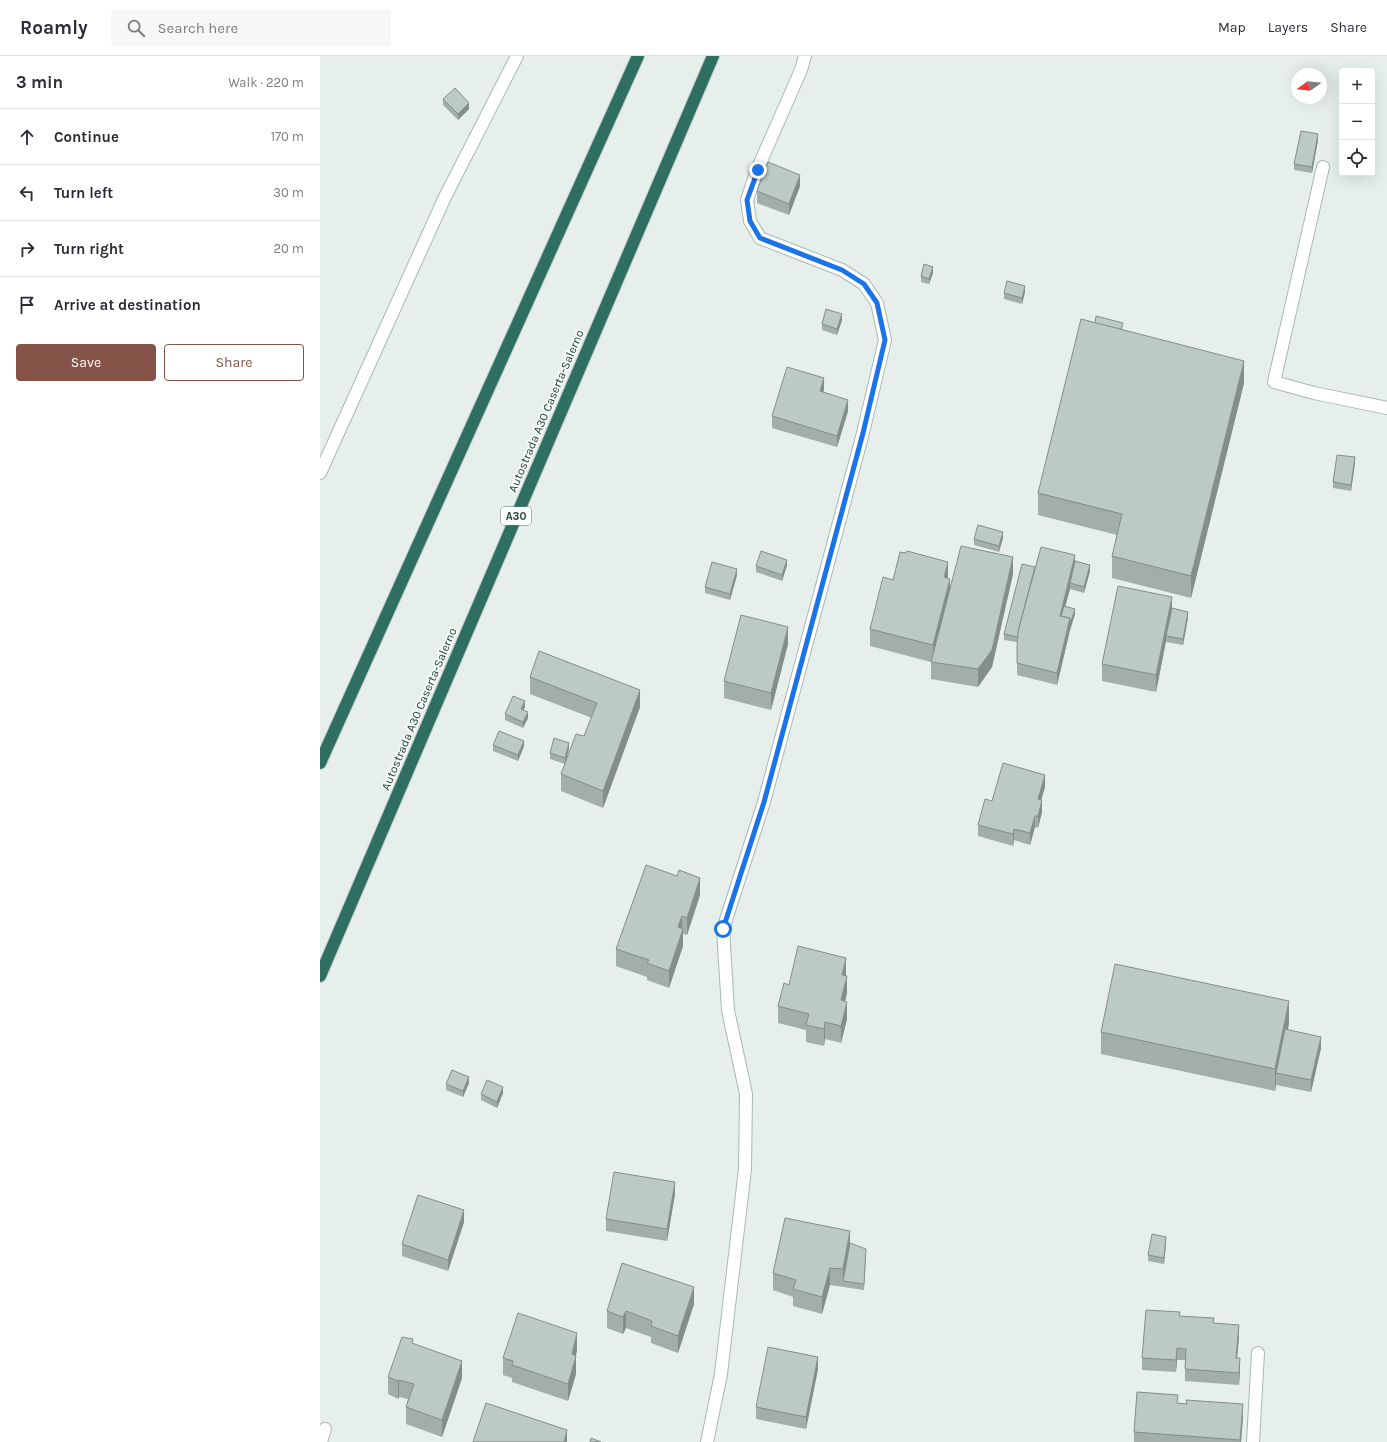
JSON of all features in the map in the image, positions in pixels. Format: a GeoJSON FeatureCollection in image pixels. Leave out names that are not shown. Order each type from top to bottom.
{"type":"FeatureCollection","features":[{"type":"Feature","properties":{"kind":"highway"},"geometry":{"type":"LineString","coordinates":[[320,764],[638,56]]}},
{"type":"Feature","properties":{"kind":"highway","name":"Autostrada A30 Caserta-Salerno"},"geometry":{"type":"LineString","coordinates":[[320,976],[713,56]]}},
{"type":"Feature","properties":{"kind":"street"},"geometry":{"type":"LineString","coordinates":[[320,473],[445,197],[517,56]]}},
{"type":"Feature","properties":{"kind":"street"},"geometry":{"type":"LineString","coordinates":[[707,1442],[721,1374],[745,1170],[746,1094],[728,1010],[723,929],[764,802],[863,433],[885,340],[877,303],[864,284],[842,270],[760,238],[750,221],[747,200],[758,170],[801,70],[805,56]]}},
{"type":"Feature","properties":{"kind":"street"},"geometry":{"type":"LineString","coordinates":[[1323,167],[1274,382],[1314,393],[1387,408]]}},
{"type":"Feature","properties":{"kind":"street"},"geometry":{"type":"LineString","coordinates":[[1253,1442],[1258,1353]]}},
{"type":"Feature","properties":{"kind":"street"},"geometry":{"type":"LineString","coordinates":[[321,1442],[325,1429]]}},
{"type":"Feature","properties":{"kind":"building"},"geometry":{"type":"Polygon","coordinates":[[[455,88],[469,103],[458,114],[443,99],[455,88]]]}},
{"type":"Feature","properties":{"kind":"building"},"geometry":{"type":"Polygon","coordinates":[[[1301,131],[1318,134],[1312,167],[1294,164],[1301,131]]]}},
{"type":"Feature","properties":{"kind":"building"},"geometry":{"type":"Polygon","coordinates":[[[768,162],[800,175],[789,204],[757,191],[768,162]]]}},
{"type":"Feature","properties":{"kind":"building"},"geometry":{"type":"Polygon","coordinates":[[[924,264],[933,267],[929,279],[921,276],[924,264]]]}},
{"type":"Feature","properties":{"kind":"building"},"geometry":{"type":"Polygon","coordinates":[[[1007,281],[1025,286],[1022,298],[1004,293],[1007,281]]]}},
{"type":"Feature","properties":{"kind":"building"},"geometry":{"type":"Polygon","coordinates":[[[826,309],[842,314],[837,329],[822,324],[826,309]]]}},
{"type":"Feature","properties":{"kind":"building"},"geometry":{"type":"Polygon","coordinates":[[[1096,316],[1123,323],[1121,330],[1095,323],[1096,316]]]}},
{"type":"Feature","properties":{"kind":"building"},"geometry":{"type":"Polygon","coordinates":[[[1081,319],[1244,361],[1191,576],[1112,556],[1122,514],[1038,493],[1081,319]]]}},
{"type":"Feature","properties":{"kind":"building"},"geometry":{"type":"Polygon","coordinates":[[[787,367],[824,378],[820,391],[848,400],[837,436],[772,416],[787,367]]]}},
{"type":"Feature","properties":{"kind":"building"},"geometry":{"type":"Polygon","coordinates":[[[1337,455],[1355,457],[1351,485],[1333,482],[1337,455]]]}},
{"type":"Feature","properties":{"kind":"building"},"geometry":{"type":"Polygon","coordinates":[[[978,525],[1003,532],[999,546],[974,539],[978,525]]]}},
{"type":"Feature","properties":{"kind":"building"},"geometry":{"type":"Polygon","coordinates":[[[961,546],[1013,557],[992,650],[978,669],[931,662],[961,546]]]}},
{"type":"Feature","properties":{"kind":"building"},"geometry":{"type":"Polygon","coordinates":[[[1041,547],[1075,555],[1060,616],[1070,618],[1057,673],[1017,663],[1018,631],[1041,547]]]}},
{"type":"Feature","properties":{"kind":"building"},"geometry":{"type":"Polygon","coordinates":[[[761,551],[787,560],[782,575],[756,566],[761,551]]]}},
{"type":"Feature","properties":{"kind":"building"},"geometry":{"type":"Polygon","coordinates":[[[907,551],[948,562],[944,577],[950,579],[933,645],[870,629],[883,577],[893,580],[900,552],[906,553],[907,551]]]}},
{"type":"Feature","properties":{"kind":"building"},"geometry":{"type":"Polygon","coordinates":[[[1075,561],[1090,565],[1084,587],[1070,583],[1075,561]]]}},
{"type":"Feature","properties":{"kind":"building"},"geometry":{"type":"Polygon","coordinates":[[[712,562],[737,569],[730,594],[705,587],[712,562]]]}},
{"type":"Feature","properties":{"kind":"building"},"geometry":{"type":"Polygon","coordinates":[[[1022,564],[1035,567],[1018,631],[1018,637],[1004,634],[1022,564]]]}},
{"type":"Feature","properties":{"kind":"building"},"geometry":{"type":"Polygon","coordinates":[[[1118,586],[1172,597],[1156,675],[1102,664],[1118,586]]]}},
{"type":"Feature","properties":{"kind":"building"},"geometry":{"type":"Polygon","coordinates":[[[1064,606],[1075,609],[1070,624],[1070,618],[1061,616],[1064,606]]]}},
{"type":"Feature","properties":{"kind":"building"},"geometry":{"type":"Polygon","coordinates":[[[1172,608],[1188,612],[1183,639],[1166,636],[1172,608]]]}},
{"type":"Feature","properties":{"kind":"building"},"geometry":{"type":"Polygon","coordinates":[[[741,615],[788,627],[771,693],[724,681],[741,615]]]}},
{"type":"Feature","properties":{"kind":"building"},"geometry":{"type":"Polygon","coordinates":[[[539,651],[640,690],[603,791],[561,774],[576,734],[584,736],[597,703],[530,677],[539,651]]]}},
{"type":"Feature","properties":{"kind":"building"},"geometry":{"type":"Polygon","coordinates":[[[513,696],[525,701],[521,709],[528,712],[523,722],[505,714],[513,696]]]}},
{"type":"Feature","properties":{"kind":"building"},"geometry":{"type":"Polygon","coordinates":[[[499,731],[524,741],[518,755],[493,745],[499,731]]]}},
{"type":"Feature","properties":{"kind":"building"},"geometry":{"type":"Polygon","coordinates":[[[554,738],[569,743],[565,758],[550,753],[554,738]]]}},
{"type":"Feature","properties":{"kind":"building"},"geometry":{"type":"Polygon","coordinates":[[[1003,763],[1045,775],[1038,799],[1042,800],[1038,816],[1035,816],[1030,833],[1014,829],[1013,834],[978,825],[985,799],[992,801],[1003,763]]]}},
{"type":"Feature","properties":{"kind":"building"},"geometry":{"type":"Polygon","coordinates":[[[646,865],[677,876],[679,870],[700,878],[687,918],[682,916],[678,927],[683,929],[669,971],[647,963],[649,960],[616,949],[646,865]]]}},
{"type":"Feature","properties":{"kind":"building"},"geometry":{"type":"Polygon","coordinates":[[[798,946],[846,958],[842,975],[847,976],[841,1000],[847,1002],[841,1026],[825,1022],[824,1029],[806,1025],[809,1014],[778,1006],[784,983],[789,985],[798,946]]]}},
{"type":"Feature","properties":{"kind":"building"},"geometry":{"type":"Polygon","coordinates":[[[1115,964],[1289,1001],[1275,1069],[1101,1032],[1115,964]]]}},
{"type":"Feature","properties":{"kind":"building"},"geometry":{"type":"Polygon","coordinates":[[[1285,1029],[1321,1037],[1311,1080],[1276,1073],[1285,1029]]]}},
{"type":"Feature","properties":{"kind":"building"},"geometry":{"type":"Polygon","coordinates":[[[452,1070],[469,1077],[463,1091],[446,1084],[452,1070]]]}},
{"type":"Feature","properties":{"kind":"building"},"geometry":{"type":"Polygon","coordinates":[[[487,1080],[503,1087],[497,1102],[481,1094],[487,1080]]]}},
{"type":"Feature","properties":{"kind":"building"},"geometry":{"type":"Polygon","coordinates":[[[614,1172],[675,1182],[667,1229],[606,1219],[614,1172]]]}},
{"type":"Feature","properties":{"kind":"building"},"geometry":{"type":"Polygon","coordinates":[[[418,1195],[464,1210],[448,1260],[402,1244],[418,1195]]]}},
{"type":"Feature","properties":{"kind":"building"},"geometry":{"type":"Polygon","coordinates":[[[785,1218],[850,1231],[843,1269],[830,1268],[822,1297],[793,1289],[796,1280],[773,1273],[785,1218]]]}},
{"type":"Feature","properties":{"kind":"building"},"geometry":{"type":"Polygon","coordinates":[[[1152,1234],[1166,1237],[1164,1258],[1148,1255],[1152,1234]]]}},
{"type":"Feature","properties":{"kind":"building"},"geometry":{"type":"Polygon","coordinates":[[[850,1243],[866,1249],[864,1284],[843,1281],[850,1243]]]}},
{"type":"Feature","properties":{"kind":"building"},"geometry":{"type":"Polygon","coordinates":[[[622,1263],[694,1287],[678,1336],[651,1326],[652,1321],[626,1311],[623,1317],[607,1311],[622,1263]]]}},
{"type":"Feature","properties":{"kind":"building"},"geometry":{"type":"Polygon","coordinates":[[[1146,1310],[1180,1312],[1179,1316],[1214,1318],[1213,1323],[1239,1325],[1236,1358],[1240,1358],[1239,1373],[1185,1369],[1186,1349],[1177,1348],[1176,1360],[1142,1358],[1146,1310]]]}},
{"type":"Feature","properties":{"kind":"building"},"geometry":{"type":"Polygon","coordinates":[[[518,1313],[577,1333],[572,1354],[576,1356],[568,1384],[512,1365],[513,1361],[503,1358],[518,1313]]]}},
{"type":"Feature","properties":{"kind":"building"},"geometry":{"type":"Polygon","coordinates":[[[402,1337],[413,1339],[412,1343],[462,1361],[442,1420],[406,1407],[414,1384],[398,1381],[388,1377],[402,1337]]]}},
{"type":"Feature","properties":{"kind":"building"},"geometry":{"type":"Polygon","coordinates":[[[768,1347],[818,1357],[806,1417],[756,1407],[768,1347]]]}},
{"type":"Feature","properties":{"kind":"building"},"geometry":{"type":"Polygon","coordinates":[[[1137,1392],[1178,1395],[1177,1403],[1187,1404],[1186,1400],[1243,1404],[1240,1440],[1134,1432],[1137,1392]]]}},
{"type":"Feature","properties":{"kind":"building"},"geometry":{"type":"Polygon","coordinates":[[[486,1403],[567,1430],[564,1442],[473,1442],[486,1403]]]}},
{"type":"Feature","properties":{"kind":"building"},"geometry":{"type":"Polygon","coordinates":[[[591,1438],[601,1442],[590,1442],[591,1438]]]}},
{"type":"Feature","properties":{"kind":"route"},"geometry":{"type":"LineString","coordinates":[[723,929],[764,802],[863,433],[885,340],[877,303],[864,284],[842,270],[760,238],[750,221],[747,200],[758,170]]}}]}
